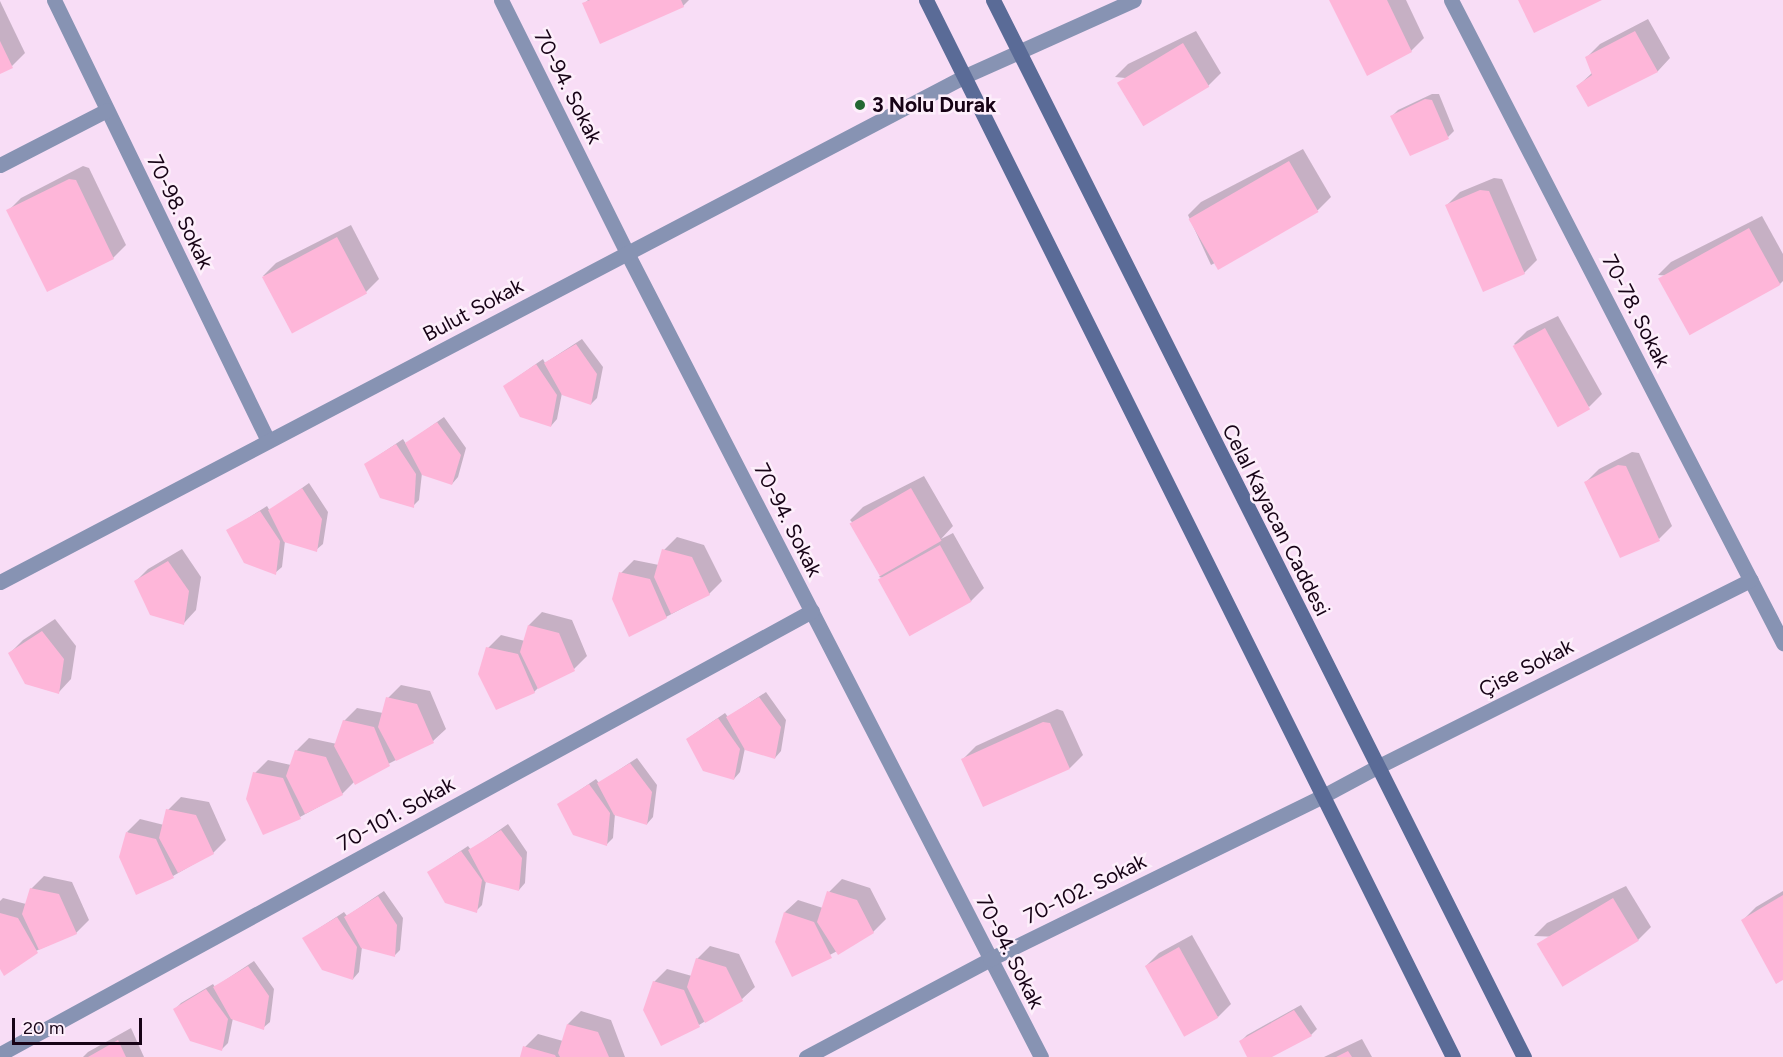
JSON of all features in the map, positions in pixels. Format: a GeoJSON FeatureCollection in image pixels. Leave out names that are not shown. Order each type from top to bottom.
{"type":"FeatureCollection","features":[{"type":"Feature","properties":{"kind":"street","name":"70-98. Sokak"},"geometry":{"type":"LineString","coordinates":[[54,0],[268,441]]}},
{"type":"Feature","properties":{"kind":"street","name":"70-94. Sokak"},"geometry":{"type":"LineString","coordinates":[[501,0],[627,253],[1041,1057]]}},
{"type":"Feature","properties":{"kind":"street"},"geometry":{"type":"LineString","coordinates":[[926,0],[1321,797],[1453,1057]]}},
{"type":"Feature","properties":{"kind":"street","name":"Celal Kayacan Caddesi"},"geometry":{"type":"LineString","coordinates":[[993,0],[1524,1057]]}},
{"type":"Feature","properties":{"kind":"street","name":"Bulut Sokak"},"geometry":{"type":"LineString","coordinates":[[0,582],[965,76],[1134,0]]}},
{"type":"Feature","properties":{"kind":"street","name":"70-78. Sokak"},"geometry":{"type":"LineString","coordinates":[[1451,0],[1783,643]]}},
{"type":"Feature","properties":{"kind":"street"},"geometry":{"type":"LineString","coordinates":[[0,165],[107,110]]}},
{"type":"Feature","properties":{"kind":"street","name":"Çise Sokak"},"geometry":{"type":"LineString","coordinates":[[1321,797],[1751,580]]}},
{"type":"Feature","properties":{"kind":"street","name":"70-101. Sokak"},"geometry":{"type":"LineString","coordinates":[[0,1054],[812,611]]}},
{"type":"Feature","properties":{"kind":"street","name":"70-102. Sokak"},"geometry":{"type":"LineString","coordinates":[[806,1057],[990,959],[1321,797]]}},
{"type":"Feature","properties":{"kind":"building"},"geometry":{"type":"Polygon","coordinates":[[[590,0],[681,0],[684,7],[600,44],[582,3],[590,0]]]}},
{"type":"Feature","properties":{"kind":"building"},"geometry":{"type":"Polygon","coordinates":[[[1329,0],[1387,0],[1412,52],[1367,76],[1329,0]]]}},
{"type":"Feature","properties":{"kind":"building"},"geometry":{"type":"Polygon","coordinates":[[[1518,0],[1602,0],[1534,33],[1518,0]]]}},
{"type":"Feature","properties":{"kind":"building"},"geometry":{"type":"Polygon","coordinates":[[[1635,31],[1658,72],[1588,107],[1576,86],[1592,75],[1585,57],[1635,31]]]}},
{"type":"Feature","properties":{"kind":"building"},"geometry":{"type":"Polygon","coordinates":[[[0,41],[13,68],[0,74],[0,41]]]}},
{"type":"Feature","properties":{"kind":"building"},"geometry":{"type":"Polygon","coordinates":[[[1183,43],[1209,87],[1143,126],[1117,83],[1183,43]]]}},
{"type":"Feature","properties":{"kind":"building"},"geometry":{"type":"Polygon","coordinates":[[[1425,99],[1432,100],[1449,139],[1410,156],[1390,116],[1425,99]]]}},
{"type":"Feature","properties":{"kind":"building"},"geometry":{"type":"Polygon","coordinates":[[[1289,161],[1318,212],[1218,270],[1189,219],[1289,161]]]}},
{"type":"Feature","properties":{"kind":"building"},"geometry":{"type":"Polygon","coordinates":[[[69,179],[76,180],[114,259],[47,292],[6,210],[69,179]]]}},
{"type":"Feature","properties":{"kind":"building"},"geometry":{"type":"Polygon","coordinates":[[[1480,190],[1489,191],[1525,274],[1483,292],[1445,205],[1480,190]]]}},
{"type":"Feature","properties":{"kind":"building"},"geometry":{"type":"Polygon","coordinates":[[[1749,228],[1781,285],[1690,335],[1658,278],[1749,228]]]}},
{"type":"Feature","properties":{"kind":"building"},"geometry":{"type":"Polygon","coordinates":[[[337,237],[367,294],[292,333],[262,277],[337,237]]]}},
{"type":"Feature","properties":{"kind":"building"},"geometry":{"type":"Polygon","coordinates":[[[1545,328],[1590,409],[1558,427],[1513,346],[1545,328]]]}},
{"type":"Feature","properties":{"kind":"building"},"geometry":{"type":"Polygon","coordinates":[[[576,344],[597,374],[591,405],[562,395],[544,363],[576,344]]]}},
{"type":"Feature","properties":{"kind":"building"},"geometry":{"type":"Polygon","coordinates":[[[536,364],[557,395],[551,427],[520,417],[503,386],[536,364]]]}},
{"type":"Feature","properties":{"kind":"building"},"geometry":{"type":"Polygon","coordinates":[[[437,422],[461,455],[452,485],[422,475],[405,443],[437,422]]]}},
{"type":"Feature","properties":{"kind":"building"},"geometry":{"type":"Polygon","coordinates":[[[396,444],[416,474],[414,508],[380,498],[364,464],[396,444]]]}},
{"type":"Feature","properties":{"kind":"building"},"geometry":{"type":"Polygon","coordinates":[[[1618,465],[1626,466],[1660,541],[1620,558],[1584,482],[1618,465]]]}},
{"type":"Feature","properties":{"kind":"building"},"geometry":{"type":"Polygon","coordinates":[[[302,488],[322,519],[317,552],[284,542],[268,510],[302,488]]]}},
{"type":"Feature","properties":{"kind":"building"},"geometry":{"type":"Polygon","coordinates":[[[911,488],[942,541],[880,576],[850,524],[911,488]]]}},
{"type":"Feature","properties":{"kind":"building"},"geometry":{"type":"Polygon","coordinates":[[[260,511],[280,541],[276,575],[244,563],[226,530],[260,511]]]}},
{"type":"Feature","properties":{"kind":"building"},"geometry":{"type":"Polygon","coordinates":[[[940,545],[972,602],[909,636],[878,579],[940,545]]]}},
{"type":"Feature","properties":{"kind":"building"},"geometry":{"type":"Polygon","coordinates":[[[662,549],[692,557],[710,595],[671,614],[654,577],[662,549]]]}},
{"type":"Feature","properties":{"kind":"building"},"geometry":{"type":"Polygon","coordinates":[[[168,561],[189,591],[184,625],[150,615],[134,581],[168,561]]]}},
{"type":"Feature","properties":{"kind":"building"},"geometry":{"type":"Polygon","coordinates":[[[619,572],[650,579],[667,618],[629,637],[612,599],[619,572]]]}},
{"type":"Feature","properties":{"kind":"building"},"geometry":{"type":"Polygon","coordinates":[[[528,625],[559,633],[575,671],[538,689],[520,652],[528,625]]]}},
{"type":"Feature","properties":{"kind":"building"},"geometry":{"type":"Polygon","coordinates":[[[42,631],[64,659],[59,694],[25,684],[8,653],[42,631]]]}},
{"type":"Feature","properties":{"kind":"building"},"geometry":{"type":"Polygon","coordinates":[[[486,647],[518,654],[535,693],[496,710],[478,674],[486,647]]]}},
{"type":"Feature","properties":{"kind":"building"},"geometry":{"type":"Polygon","coordinates":[[[386,697],[417,704],[434,743],[396,761],[378,727],[386,697]]]}},
{"type":"Feature","properties":{"kind":"building"},"geometry":{"type":"Polygon","coordinates":[[[759,697],[781,727],[775,759],[745,750],[726,717],[759,697]]]}},
{"type":"Feature","properties":{"kind":"building"},"geometry":{"type":"Polygon","coordinates":[[[718,718],[740,749],[734,780],[703,771],[686,739],[718,718]]]}},
{"type":"Feature","properties":{"kind":"building"},"geometry":{"type":"Polygon","coordinates":[[[343,720],[374,727],[390,766],[355,785],[334,746],[343,720]]]}},
{"type":"Feature","properties":{"kind":"building"},"geometry":{"type":"Polygon","coordinates":[[[1043,722],[1050,723],[1070,769],[983,807],[961,759],[1043,722]]]}},
{"type":"Feature","properties":{"kind":"building"},"geometry":{"type":"Polygon","coordinates":[[[295,750],[326,757],[343,795],[305,814],[286,776],[295,750]]]}},
{"type":"Feature","properties":{"kind":"building"},"geometry":{"type":"Polygon","coordinates":[[[630,763],[652,792],[647,825],[614,815],[597,783],[630,763]]]}},
{"type":"Feature","properties":{"kind":"building"},"geometry":{"type":"Polygon","coordinates":[[[253,772],[283,778],[301,819],[263,835],[246,799],[253,772]]]}},
{"type":"Feature","properties":{"kind":"building"},"geometry":{"type":"Polygon","coordinates":[[[589,784],[610,813],[607,846],[573,835],[557,804],[589,784]]]}},
{"type":"Feature","properties":{"kind":"building"},"geometry":{"type":"Polygon","coordinates":[[[166,809],[196,815],[214,854],[178,873],[159,838],[166,809]]]}},
{"type":"Feature","properties":{"kind":"building"},"geometry":{"type":"Polygon","coordinates":[[[501,830],[522,858],[519,891],[485,882],[468,850],[501,830]]]}},
{"type":"Feature","properties":{"kind":"building"},"geometry":{"type":"Polygon","coordinates":[[[126,832],[156,839],[174,878],[136,895],[119,857],[126,832]]]}},
{"type":"Feature","properties":{"kind":"building"},"geometry":{"type":"Polygon","coordinates":[[[461,851],[482,880],[477,913],[445,903],[427,872],[461,851]]]}},
{"type":"Feature","properties":{"kind":"building"},"geometry":{"type":"Polygon","coordinates":[[[30,888],[59,894],[77,934],[39,950],[22,914],[30,888]]]}},
{"type":"Feature","properties":{"kind":"building"},"geometry":{"type":"Polygon","coordinates":[[[827,891],[857,900],[874,933],[838,955],[817,922],[827,891]]]}},
{"type":"Feature","properties":{"kind":"building"},"geometry":{"type":"Polygon","coordinates":[[[1783,895],[1783,980],[1776,984],[1741,920],[1783,895]]]}},
{"type":"Feature","properties":{"kind":"building"},"geometry":{"type":"Polygon","coordinates":[[[378,896],[397,925],[395,957],[361,948],[344,917],[378,896]]]}},
{"type":"Feature","properties":{"kind":"building"},"geometry":{"type":"Polygon","coordinates":[[[1613,898],[1639,941],[1562,987],[1537,944],[1613,898]]]}},
{"type":"Feature","properties":{"kind":"building"},"geometry":{"type":"Polygon","coordinates":[[[784,912],[814,922],[832,958],[792,977],[775,942],[784,912]]]}},
{"type":"Feature","properties":{"kind":"building"},"geometry":{"type":"Polygon","coordinates":[[[0,913],[18,918],[38,953],[4,976],[0,969],[0,913]]]}},
{"type":"Feature","properties":{"kind":"building"},"geometry":{"type":"Polygon","coordinates":[[[337,917],[357,947],[353,980],[322,970],[302,938],[337,917]]]}},
{"type":"Feature","properties":{"kind":"building"},"geometry":{"type":"Polygon","coordinates":[[[1179,947],[1218,1018],[1184,1037],[1145,966],[1179,947]]]}},
{"type":"Feature","properties":{"kind":"building"},"geometry":{"type":"Polygon","coordinates":[[[696,958],[726,967],[743,1001],[705,1023],[687,987],[696,958]]]}},
{"type":"Feature","properties":{"kind":"building"},"geometry":{"type":"Polygon","coordinates":[[[248,966],[269,996],[264,1030],[231,1019],[213,987],[248,966]]]}},
{"type":"Feature","properties":{"kind":"building"},"geometry":{"type":"Polygon","coordinates":[[[653,981],[684,990],[700,1027],[661,1046],[643,1010],[653,981]]]}},
{"type":"Feature","properties":{"kind":"building"},"geometry":{"type":"Polygon","coordinates":[[[206,989],[228,1019],[222,1051],[190,1041],[173,1009],[206,989]]]}},
{"type":"Feature","properties":{"kind":"building"},"geometry":{"type":"Polygon","coordinates":[[[1294,1010],[1312,1036],[1272,1057],[1247,1057],[1239,1041],[1294,1010]]]}},
{"type":"Feature","properties":{"kind":"building"},"geometry":{"type":"Polygon","coordinates":[[[567,1024],[598,1032],[609,1057],[560,1057],[558,1053],[567,1024]]]}},
{"type":"Feature","properties":{"kind":"building"},"geometry":{"type":"Polygon","coordinates":[[[118,1040],[126,1057],[88,1057],[118,1040]]]}},
{"type":"Feature","properties":{"kind":"building"},"geometry":{"type":"Polygon","coordinates":[[[523,1046],[555,1055],[556,1057],[520,1057],[523,1046]]]}},
{"type":"Feature","properties":{"kind":"building"},"geometry":{"type":"Polygon","coordinates":[[[1348,1051],[1352,1057],[1336,1057],[1348,1051]]]}},
{"type":"Feature","properties":{"kind":"place","name":"3 Nolu Durak"},"geometry":{"type":"Point","coordinates":[860,105]}}]}
